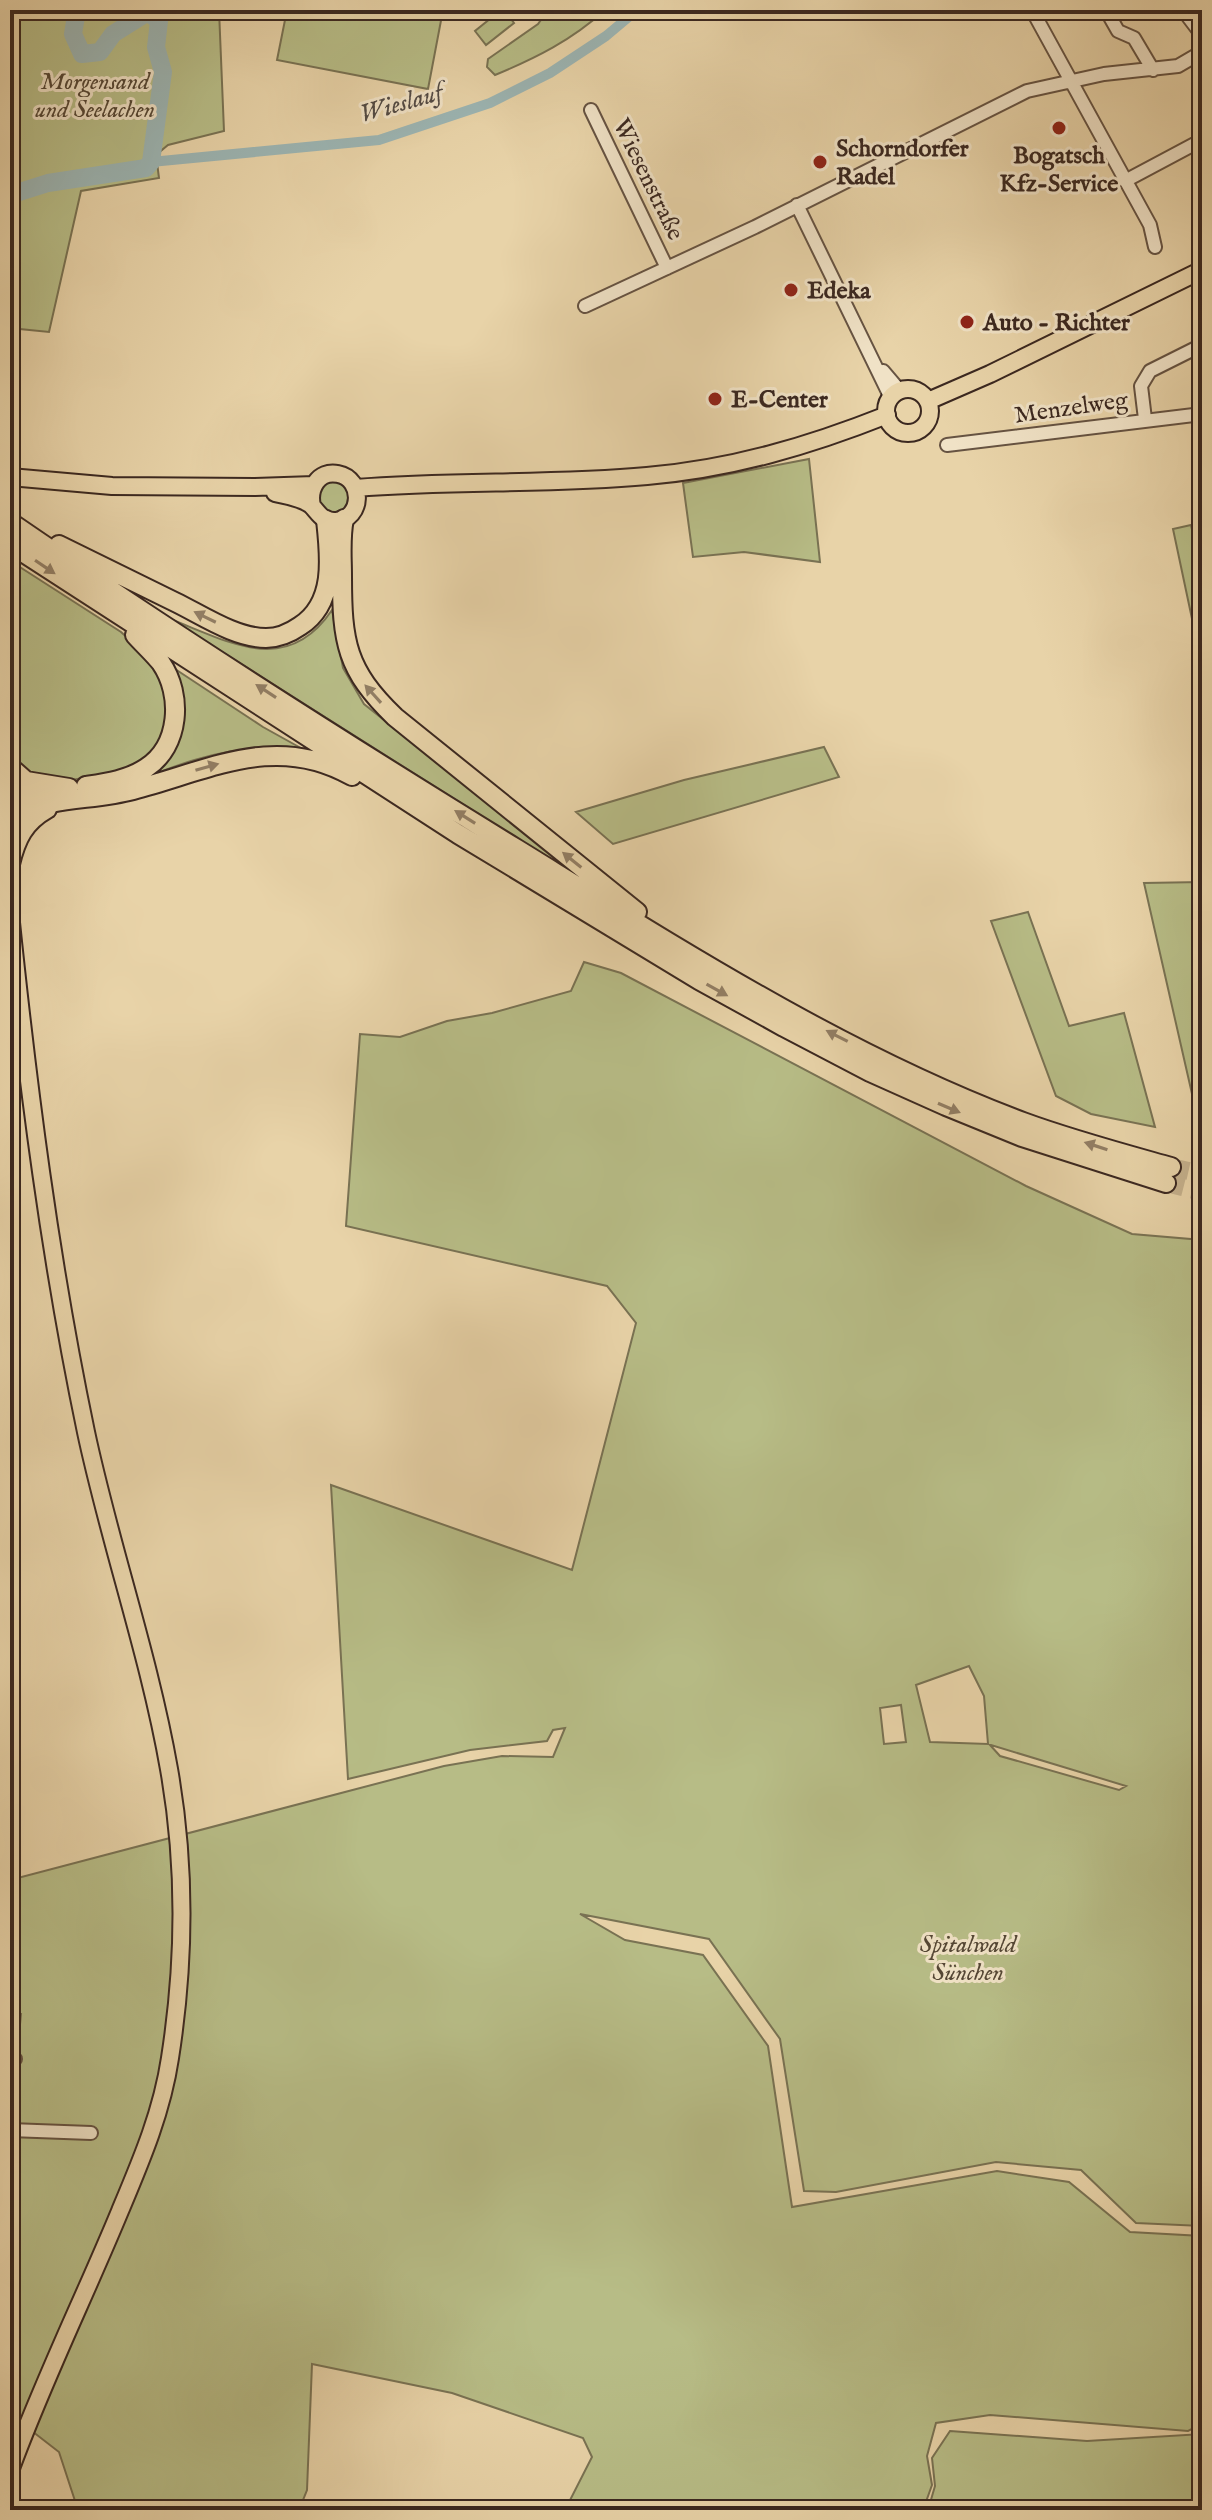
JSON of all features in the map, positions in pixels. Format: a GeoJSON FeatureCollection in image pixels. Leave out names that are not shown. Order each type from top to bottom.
{"type":"FeatureCollection","features":[{"type":"Feature","properties":{"kind":"highway"},"geometry":{"type":"LineString","coordinates":[[10,544],[87,576],[246,634],[266,638],[289,633],[311,619],[325,594],[335,519]]}},
{"type":"Feature","properties":{"kind":"highway"},"geometry":{"type":"LineString","coordinates":[[335,519],[342,560],[343,630],[363,683],[395,717],[661,930],[674,946]]}},
{"type":"Feature","properties":{"kind":"highway"},"geometry":{"type":"LineString","coordinates":[[10,522],[87,576],[426,793],[769,1001],[906,1071],[1022,1121],[1108,1150],[1169,1175],[1022,1137],[870,1072],[699,980],[458,834],[124,620]]}},
{"type":"Feature","properties":{"kind":"highway"},"geometry":{"type":"LineString","coordinates":[[10,864],[14,846],[26,824],[70,794],[143,770],[156,761],[171,736],[176,709],[167,675],[160,662],[87,576]]}},
{"type":"Feature","properties":{"kind":"highway"},"geometry":{"type":"LineString","coordinates":[[14,804],[37,795],[133,790],[242,758],[279,755],[345,771],[380,792],[402,798]]}},
{"type":"Feature","properties":{"kind":"highway"},"geometry":{"type":"LineString","coordinates":[[10,767],[26,781],[70,794]]}},
{"type":"Feature","properties":{"kind":"main road"},"geometry":{"type":"LineString","coordinates":[[929,404],[1202,270]]}},
{"type":"Feature","properties":{"kind":"main road"},"geometry":{"type":"LineString","coordinates":[[919,392],[929,404],[927,422],[917,431],[903,432],[889,420],[896,394],[919,392]]}},
{"type":"Feature","properties":{"kind":"main road"},"geometry":{"type":"LineString","coordinates":[[356,496],[414,483],[433,485],[648,476],[767,457],[889,420]]}},
{"type":"Feature","properties":{"kind":"main road"},"geometry":{"type":"LineString","coordinates":[[255,487],[298,499],[335,519],[352,513],[356,496],[346,477],[325,475],[311,492],[312,506]]}},
{"type":"Feature","properties":{"kind":"main road"},"geometry":{"type":"LineString","coordinates":[[10,477],[112,486],[314,485]]}},
{"type":"Feature","properties":{"kind":"main road"},"geometry":{"type":"LineString","coordinates":[[10,913],[37,1145],[62,1316],[96,1477],[169,1769],[182,1900],[178,2000],[170,2063],[155,2125],[10,2471]]}},
{"type":"Feature","properties":{"kind":"street"},"geometry":{"type":"LineString","coordinates":[[1032,10],[1150,225],[1155,247]]}},
{"type":"Feature","properties":{"kind":"street"},"geometry":{"type":"LineString","coordinates":[[1106,10],[1118,31],[1134,38],[1153,70]]}},
{"type":"Feature","properties":{"kind":"street"},"geometry":{"type":"LineString","coordinates":[[1183,10],[1202,35]]}},
{"type":"Feature","properties":{"kind":"street","name":"Wiesenstraße"},"geometry":{"type":"LineString","coordinates":[[585,306],[1027,91],[1104,74],[1178,66],[1202,52]]}},
{"type":"Feature","properties":{"kind":"street","name":"Wiesenstraße"},"geometry":{"type":"LineString","coordinates":[[591,110],[667,268]]}},
{"type":"Feature","properties":{"kind":"street"},"geometry":{"type":"LineString","coordinates":[[1125,181],[1202,140]]}},
{"type":"Feature","properties":{"kind":"street"},"geometry":{"type":"LineString","coordinates":[[797,205],[876,363],[896,394]]}},
{"type":"Feature","properties":{"kind":"street"},"geometry":{"type":"LineString","coordinates":[[1145,419],[1141,386],[1150,371],[1202,345]]}},
{"type":"Feature","properties":{"kind":"street","name":"Menzelweg"},"geometry":{"type":"LineString","coordinates":[[947,445],[1202,414]]}},
{"type":"Feature","properties":{"kind":"street"},"geometry":{"type":"LineString","coordinates":[[10,2130],[91,2133]]}},
{"type":"Feature","properties":{"kind":"green space","name":"Morgensand und Seelachen"},"geometry":{"type":"Polygon","coordinates":[[[10,10],[219,10],[224,131],[168,145],[156,155],[159,178],[81,191],[49,332],[10,328],[10,10]]]}},
{"type":"Feature","properties":{"kind":"green space"},"geometry":{"type":"Polygon","coordinates":[[[287,10],[443,10],[428,89],[277,60],[287,10]]]}},
{"type":"Feature","properties":{"kind":"green space"},"geometry":{"type":"Polygon","coordinates":[[[501,10],[514,23],[486,45],[475,31],[501,10]]]}},
{"type":"Feature","properties":{"kind":"green space"},"geometry":{"type":"Polygon","coordinates":[[[548,10],[605,10],[553,47],[495,75],[487,67],[488,59],[538,24],[548,10]]]}},
{"type":"Feature","properties":{"kind":"green space"},"geometry":{"type":"Polygon","coordinates":[[[809,459],[820,562],[744,552],[693,557],[683,483],[809,459]]]}},
{"type":"Feature","properties":{"kind":"green space"},"geometry":{"type":"Polygon","coordinates":[[[342,479],[353,499],[342,513],[330,514],[320,508],[317,490],[325,481],[342,479]]]}},
{"type":"Feature","properties":{"kind":"green space"},"geometry":{"type":"Polygon","coordinates":[[[1191,525],[1196,547],[1202,546],[1202,666],[1173,529],[1191,525]]]}},
{"type":"Feature","properties":{"kind":"green space"},"geometry":{"type":"Polygon","coordinates":[[[12,562],[121,632],[150,658],[165,685],[169,720],[153,756],[124,771],[60,782],[40,782],[10,760],[12,562]]]}},
{"type":"Feature","properties":{"kind":"green space"},"geometry":{"type":"Polygon","coordinates":[[[332,610],[343,668],[364,704],[595,888],[170,619],[236,644],[277,648],[296,643],[315,631],[332,610]]]}},
{"type":"Feature","properties":{"kind":"green space"},"geometry":{"type":"Polygon","coordinates":[[[169,665],[263,727],[317,757],[267,749],[227,752],[178,765],[132,783],[170,748],[169,665]]]}},
{"type":"Feature","properties":{"kind":"green space"},"geometry":{"type":"Polygon","coordinates":[[[824,747],[839,777],[613,844],[576,812],[684,780],[824,747]]]}},
{"type":"Feature","properties":{"kind":"green space"},"geometry":{"type":"Polygon","coordinates":[[[1202,882],[1202,1201],[1192,1195],[1200,1129],[1144,883],[1202,882]]]}},
{"type":"Feature","properties":{"kind":"green space"},"geometry":{"type":"Polygon","coordinates":[[[1028,912],[1069,1026],[1124,1013],[1155,1127],[1091,1114],[1056,1096],[991,921],[1028,912]]]}},
{"type":"Feature","properties":{"kind":"green space","name":"Spitalwald Sünchen"},"geometry":{"type":"Polygon","coordinates":[[[584,962],[621,973],[1026,1186],[1132,1234],[1202,1240],[1202,2226],[1136,2223],[1081,2170],[996,2162],[836,2192],[804,2191],[780,2039],[709,1939],[580,1914],[625,1940],[703,1955],[768,2046],[792,2207],[997,2171],[1069,2182],[1130,2232],[1202,2236],[1202,2424],[1188,2431],[990,2415],[936,2423],[927,2456],[932,2485],[923,2510],[759,2510],[746,2502],[742,2507],[746,2510],[565,2510],[592,2457],[583,2438],[452,2393],[312,2364],[307,2490],[299,2510],[78,2510],[59,2452],[10,2414],[10,2129],[21,2014],[10,2014],[10,1880],[444,1766],[502,1756],[553,1757],[565,1728],[553,1730],[547,1741],[470,1750],[348,1779],[331,1485],[572,1570],[636,1323],[607,1286],[346,1226],[360,1034],[400,1037],[447,1021],[492,1013],[571,991],[584,962]],[[969,1666],[916,1685],[930,1742],[988,1744],[984,1696],[969,1666]],[[901,1705],[880,1708],[884,1744],[906,1742],[901,1705]],[[990,1745],[1000,1756],[1119,1790],[1126,1786],[990,1745]]]}},
{"type":"Feature","properties":{"kind":"green space"},"geometry":{"type":"Polygon","coordinates":[[[950,2431],[1087,2441],[1202,2434],[1202,2510],[928,2510],[935,2486],[932,2458],[950,2431]]]}},
{"type":"Feature","properties":{"kind":"waterway","name":"Wieslauf"},"geometry":{"type":"LineString","coordinates":[[10,195],[48,183],[146,168],[151,162],[163,72],[156,47],[159,21],[148,12],[113,34],[100,52],[82,54],[73,34],[77,10]]}},
{"type":"Feature","properties":{"kind":"waterway","name":"Wieslauf"},"geometry":{"type":"LineString","coordinates":[[151,162],[379,140],[490,103],[550,73],[606,36],[637,10]]}},
{"type":"Feature","properties":{"kind":"tunnel"},"geometry":{"type":"LineString","coordinates":[[1171,1167],[1202,1174]]}},
{"type":"Feature","properties":{"kind":"tunnel"},"geometry":{"type":"LineString","coordinates":[[1166,1183],[1202,1192]]}},
{"type":"Feature","properties":{"kind":"place","name":"Bogatsch Kfz-Service"},"geometry":{"type":"Point","coordinates":[1059,128]}},
{"type":"Feature","properties":{"kind":"place","name":"Schorndorfer Radel"},"geometry":{"type":"Point","coordinates":[820,162]}},
{"type":"Feature","properties":{"kind":"place","name":"Edeka"},"geometry":{"type":"Point","coordinates":[791,290]}},
{"type":"Feature","properties":{"kind":"place","name":"Auto - Richter"},"geometry":{"type":"Point","coordinates":[967,322]}},
{"type":"Feature","properties":{"kind":"place","name":"E-Center"},"geometry":{"type":"Point","coordinates":[715,399]}}]}
